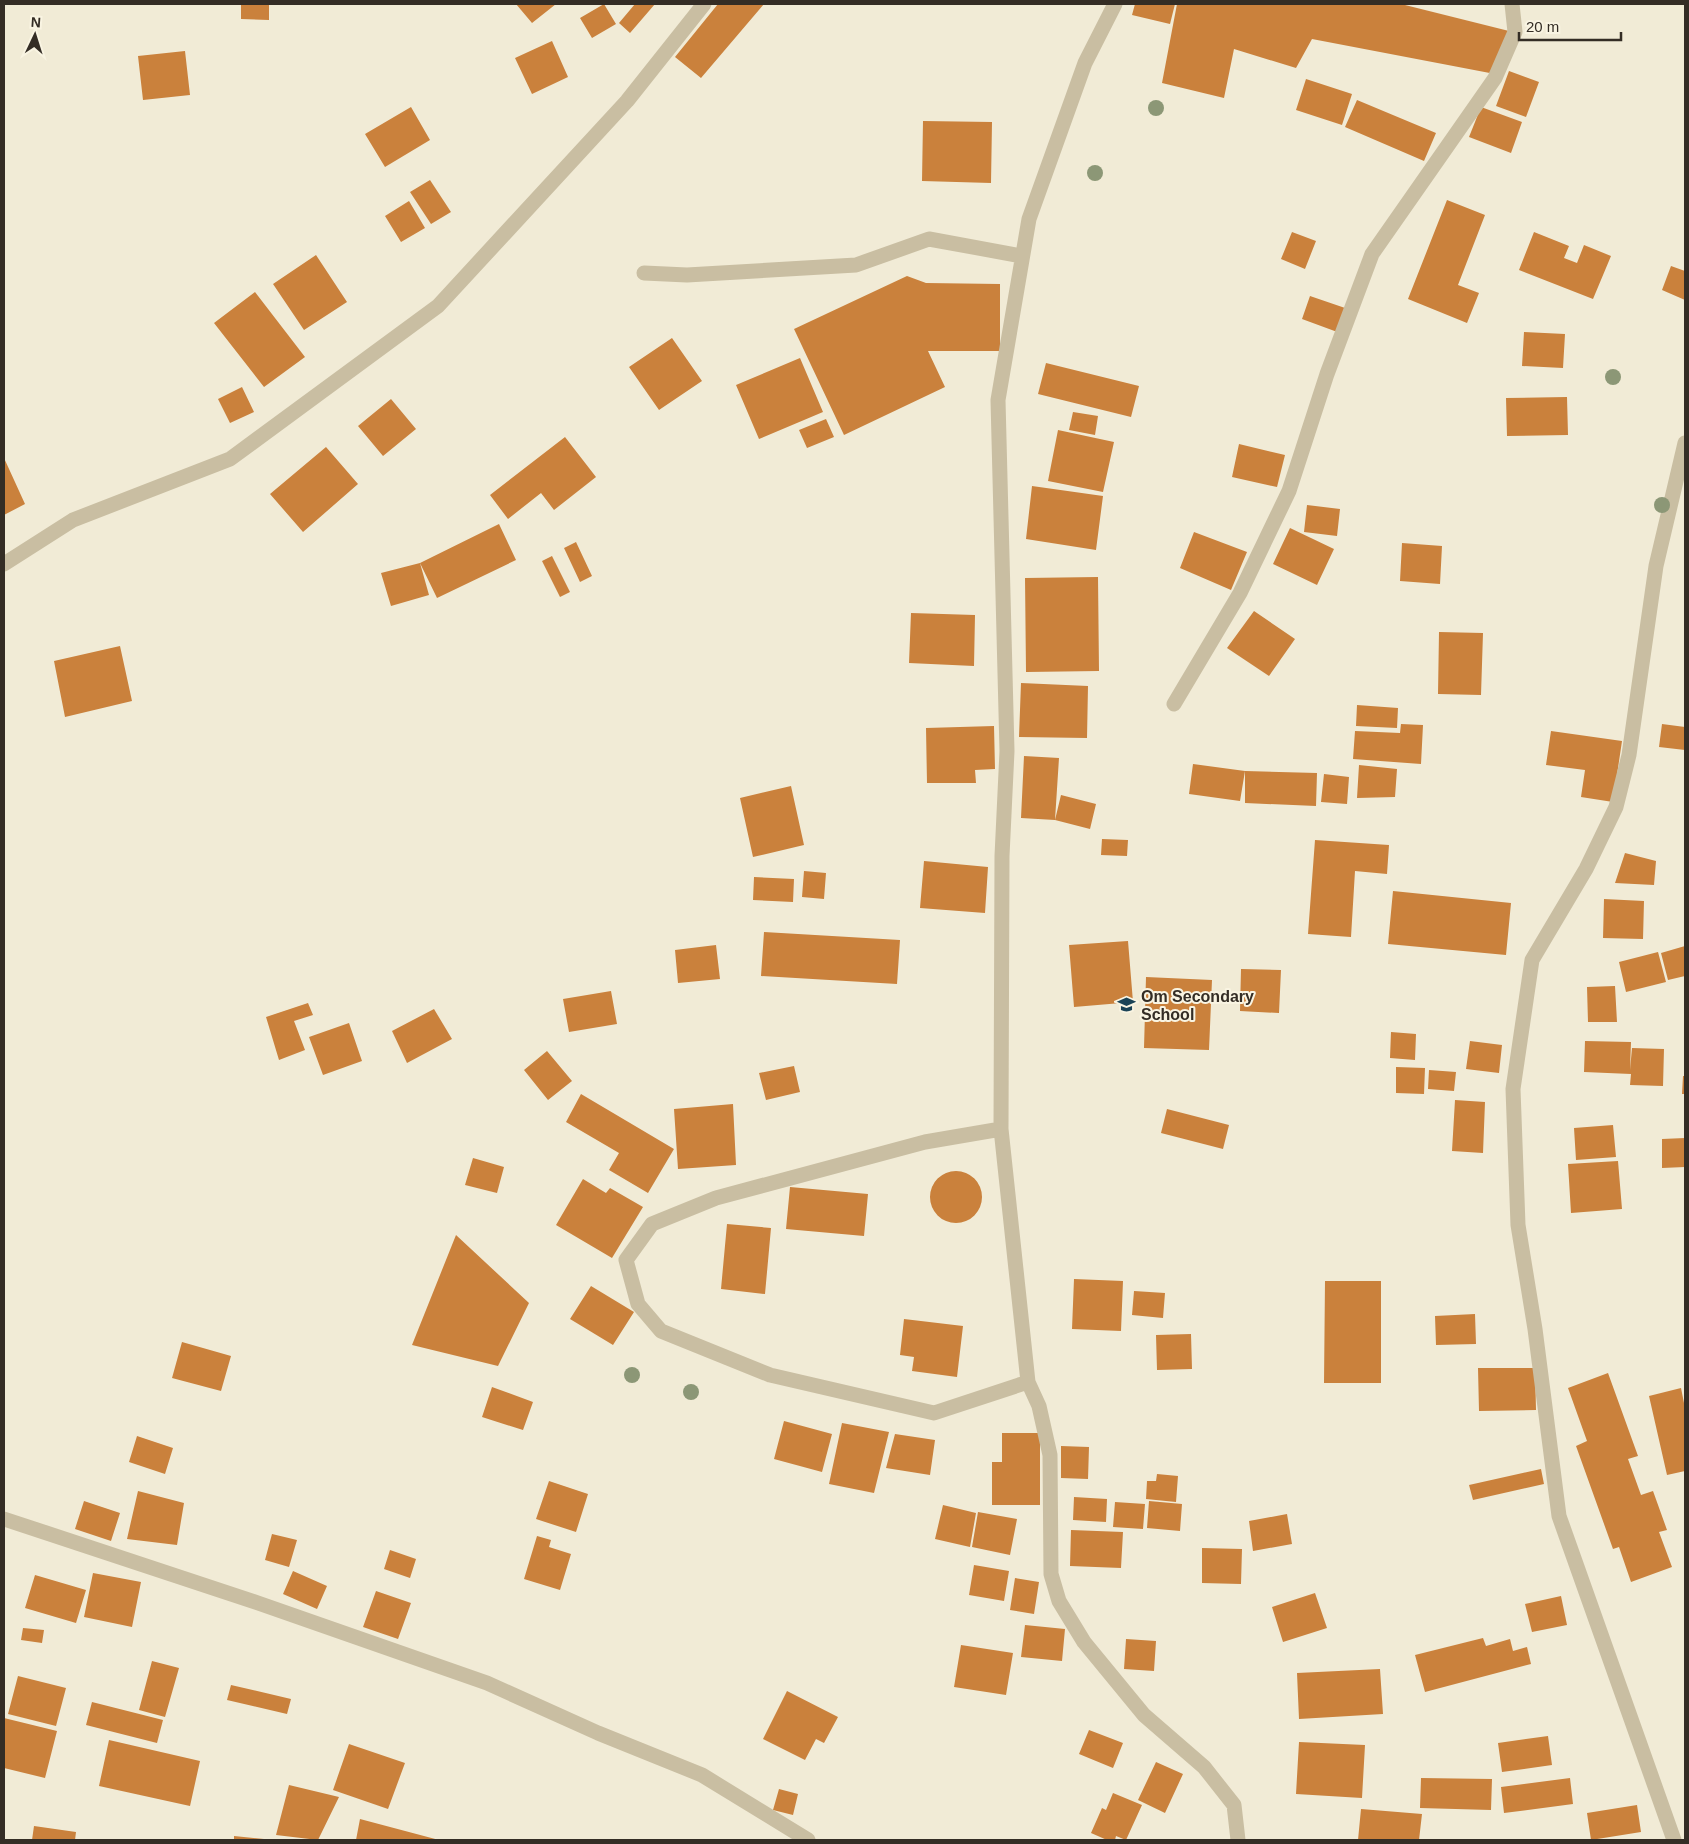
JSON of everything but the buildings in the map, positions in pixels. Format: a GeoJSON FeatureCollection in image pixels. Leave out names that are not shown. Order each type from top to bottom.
{"type":"FeatureCollection","features":[{"type":"Feature","properties":{"kind":"street"},"geometry":{"type":"LineString","coordinates":[[4,564],[73,520],[230,459],[438,306],[626,101],[704,4]]}},
{"type":"Feature","properties":{"kind":"street"},"geometry":{"type":"LineString","coordinates":[[1115,4],[1085,63],[1029,219],[998,400],[1006,751],[1002,856],[1001,1129],[1028,1382],[1039,1406],[1050,1455],[1051,1574],[1059,1600],[1084,1642],[1144,1715],[1204,1766],[1234,1806],[1238,1840]]}},
{"type":"Feature","properties":{"kind":"street"},"geometry":{"type":"LineString","coordinates":[[1174,704],[1240,593],[1289,491],[1327,374],[1372,254],[1495,78],[1515,32],[1512,4]]}},
{"type":"Feature","properties":{"kind":"street"},"geometry":{"type":"LineString","coordinates":[[644,273],[686,275],[856,266],[929,239],[1022,256]]}},
{"type":"Feature","properties":{"kind":"street"},"geometry":{"type":"LineString","coordinates":[[1674,1840],[1559,1516],[1535,1329],[1518,1225],[1513,1089],[1532,960],[1586,869],[1616,807],[1629,755],[1656,566],[1685,443]]}},
{"type":"Feature","properties":{"kind":"street"},"geometry":{"type":"LineString","coordinates":[[1001,1129],[925,1142],[716,1198],[652,1224],[626,1260],[638,1304],[661,1331],[770,1375],[934,1413],[1028,1382]]}},
{"type":"Feature","properties":{"kind":"street"},"geometry":{"type":"LineString","coordinates":[[4,1519],[258,1603],[487,1683],[598,1733],[702,1775],[808,1840]]}},
{"type":"Feature","properties":{"kind":"place","name":"Om Secondary School"},"geometry":{"type":"Point","coordinates":[1127,1005]}}]}
